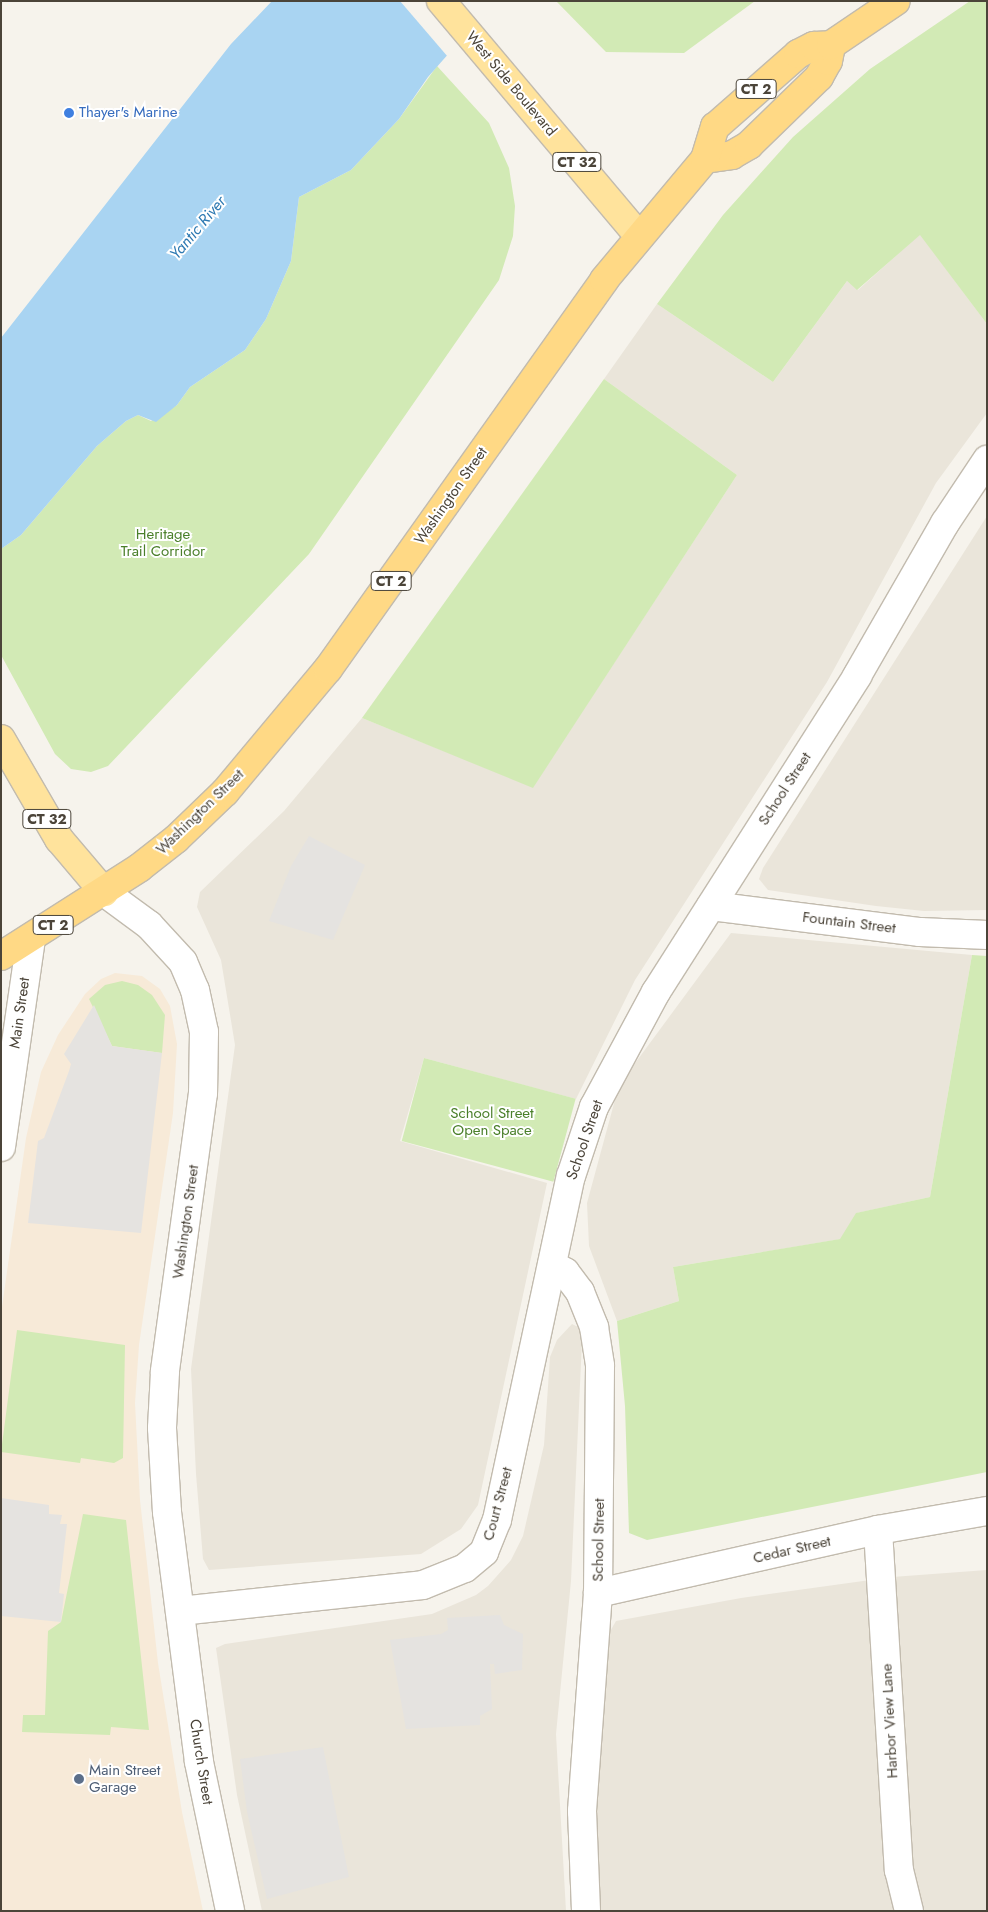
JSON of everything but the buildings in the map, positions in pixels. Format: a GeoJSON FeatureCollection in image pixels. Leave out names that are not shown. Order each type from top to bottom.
{"type":"FeatureCollection","features":[{"type":"Feature","properties":{"kind":"highway","name":"Washington Street"},"geometry":{"type":"LineString","coordinates":[[104,892],[166,847],[196,821],[305,700],[638,235],[704,159],[712,132],[731,110],[798,54],[814,46],[831,45],[896,1]]}},
{"type":"Feature","properties":{"kind":"highway","name":"CT 2"},"geometry":{"type":"LineString","coordinates":[[704,159],[732,155],[752,141],[819,77],[828,62],[831,45]]}},
{"type":"Feature","properties":{"kind":"highway","name":"CT 2"},"geometry":{"type":"LineString","coordinates":[[1,956],[104,892]]}},
{"type":"Feature","properties":{"kind":"main road","name":"West Side Boulevard"},"geometry":{"type":"LineString","coordinates":[[441,1],[638,235]]}},
{"type":"Feature","properties":{"kind":"main road","name":"CT 32"},"geometry":{"type":"LineString","coordinates":[[1,739],[59,839],[104,892]]}},
{"type":"Feature","properties":{"kind":"street","name":"School Street"},"geometry":{"type":"LineString","coordinates":[[586,1911],[582,1811],[598,1593],[600,1395],[594,1327],[580,1292],[565,1272],[552,1265],[571,1176],[594,1107],[652,1000],[852,684],[945,522],[987,460]]}},
{"type":"Feature","properties":{"kind":"street","name":"Washington Street"},"geometry":{"type":"LineString","coordinates":[[104,892],[149,925],[183,962],[195,990],[204,1032],[203,1093],[165,1372],[162,1428],[167,1512],[180,1611]]}},
{"type":"Feature","properties":{"kind":"street","name":"Fountain Street"},"geometry":{"type":"LineString","coordinates":[[711,906],[920,932],[987,935]]}},
{"type":"Feature","properties":{"kind":"street","name":"Main Street"},"geometry":{"type":"LineString","coordinates":[[1,1147],[31,938]]}},
{"type":"Feature","properties":{"kind":"street","name":"Court Street"},"geometry":{"type":"LineString","coordinates":[[180,1611],[414,1587],[454,1574],[475,1561],[490,1542],[497,1520],[552,1265]]}},
{"type":"Feature","properties":{"kind":"street","name":"Cedar Street"},"geometry":{"type":"LineString","coordinates":[[598,1593],[878,1530],[987,1511]]}},
{"type":"Feature","properties":{"kind":"street","name":"Harbor View Lane"},"geometry":{"type":"LineString","coordinates":[[878,1530],[898,1870],[908,1911]]}},
{"type":"Feature","properties":{"kind":"street","name":"Church Street"},"geometry":{"type":"LineString","coordinates":[[180,1611],[199,1762],[230,1911]]}},
{"type":"Feature","properties":{"kind":"shaded area"},"geometry":{"type":"Polygon","coordinates":[[[920,234],[987,324],[987,413],[936,483],[827,682],[635,980],[576,1099],[424,1058],[400,1141],[547,1183],[478,1505],[461,1529],[421,1554],[209,1570],[203,1559],[196,1474],[191,1369],[235,1045],[221,960],[197,907],[200,892],[284,811],[362,718],[533,787],[737,475],[604,379],[657,304],[773,382],[847,281],[858,290],[920,234]]]}},
{"type":"Feature","properties":{"kind":"shaded area"},"geometry":{"type":"Polygon","coordinates":[[[987,516],[987,910],[924,911],[768,890],[759,879],[763,868],[987,516]]]}},
{"type":"Feature","properties":{"kind":"shaded area"},"geometry":{"type":"Polygon","coordinates":[[[309,836],[365,865],[333,940],[269,921],[291,866],[309,836]]]}},
{"type":"Feature","properties":{"kind":"shaded area"},"geometry":{"type":"Polygon","coordinates":[[[731,933],[972,955],[930,1197],[857,1213],[841,1239],[673,1267],[679,1301],[617,1321],[589,1246],[587,1203],[619,1085],[731,933]]]}},
{"type":"Feature","properties":{"kind":"shaded area"},"geometry":{"type":"Polygon","coordinates":[[[115,973],[142,976],[160,989],[170,1006],[177,1044],[173,1113],[139,1345],[135,1403],[140,1500],[158,1663],[182,1812],[203,1911],[1,1911],[1,1314],[26,1138],[41,1072],[58,1035],[85,994],[101,979],[115,973]]]}},
{"type":"Feature","properties":{"kind":"shaded area"},"geometry":{"type":"Polygon","coordinates":[[[94,1005],[112,1046],[162,1053],[141,1233],[28,1223],[38,1141],[44,1138],[71,1064],[64,1054],[94,1005]]]}},
{"type":"Feature","properties":{"kind":"shaded area"},"geometry":{"type":"Polygon","coordinates":[[[572,1324],[580,1328],[582,1341],[571,1581],[556,1734],[566,1911],[262,1911],[237,1795],[216,1648],[225,1644],[432,1614],[476,1595],[488,1586],[511,1560],[523,1536],[544,1445],[550,1357],[557,1340],[572,1324]]]}},
{"type":"Feature","properties":{"kind":"shaded area"},"geometry":{"type":"Polygon","coordinates":[[[1,1498],[49,1505],[49,1514],[62,1515],[60,1524],[67,1524],[59,1593],[64,1594],[61,1622],[1,1616],[1,1498]]]}},
{"type":"Feature","properties":{"kind":"shaded area"},"geometry":{"type":"Polygon","coordinates":[[[987,1570],[987,1911],[586,1911],[608,1635],[616,1621],[741,1598],[892,1577],[987,1570]]]}},
{"type":"Feature","properties":{"kind":"shaded area"},"geometry":{"type":"Polygon","coordinates":[[[500,1615],[504,1625],[523,1634],[522,1670],[495,1674],[494,1664],[490,1664],[492,1709],[480,1716],[480,1725],[406,1729],[390,1640],[441,1634],[448,1630],[447,1618],[500,1615]]]}},
{"type":"Feature","properties":{"kind":"shaded area"},"geometry":{"type":"Polygon","coordinates":[[[323,1747],[349,1877],[267,1899],[247,1812],[240,1759],[323,1747]]]}},
{"type":"Feature","properties":{"kind":"green space"},"geometry":{"type":"Polygon","coordinates":[[[556,1],[755,1],[684,53],[606,52],[556,1]]]}},
{"type":"Feature","properties":{"kind":"green space"},"geometry":{"type":"Polygon","coordinates":[[[970,1],[987,1],[987,324],[920,235],[857,290],[847,281],[773,382],[657,304],[723,215],[793,137],[870,69],[970,1]]]}},
{"type":"Feature","properties":{"kind":"green space","name":"Heritage Trail Corridor"},"geometry":{"type":"Polygon","coordinates":[[[437,66],[489,123],[509,168],[515,206],[513,236],[499,280],[309,554],[108,766],[91,772],[71,769],[55,754],[1,655],[1,549],[21,535],[97,446],[126,421],[138,415],[151,421],[177,405],[190,387],[245,350],[266,319],[291,261],[299,197],[351,170],[399,119],[437,66]]]}},
{"type":"Feature","properties":{"kind":"green space"},"geometry":{"type":"Polygon","coordinates":[[[604,379],[737,475],[533,788],[362,718],[604,379]]]}},
{"type":"Feature","properties":{"kind":"green space"},"geometry":{"type":"Polygon","coordinates":[[[972,955],[987,956],[987,1472],[647,1540],[629,1533],[625,1406],[617,1321],[679,1301],[673,1267],[840,1239],[856,1213],[930,1197],[972,955]]]}},
{"type":"Feature","properties":{"kind":"green space"},"geometry":{"type":"Polygon","coordinates":[[[122,981],[138,985],[152,995],[165,1015],[162,1053],[112,1046],[89,999],[105,985],[122,981]]]}},
{"type":"Feature","properties":{"kind":"green space","name":"School Street Open Space"},"geometry":{"type":"Polygon","coordinates":[[[424,1058],[576,1099],[553,1182],[402,1141],[424,1058]]]}},
{"type":"Feature","properties":{"kind":"green space"},"geometry":{"type":"Polygon","coordinates":[[[17,1330],[125,1345],[123,1458],[114,1463],[81,1458],[80,1463],[1,1452],[17,1330]]]}},
{"type":"Feature","properties":{"kind":"green space"},"geometry":{"type":"Polygon","coordinates":[[[83,1514],[126,1520],[149,1730],[111,1727],[110,1735],[22,1732],[23,1715],[45,1715],[48,1631],[61,1622],[83,1514]]]}},
{"type":"Feature","properties":{"kind":"water","name":"Yantic River"},"geometry":{"type":"Polygon","coordinates":[[[272,1],[495,1],[428,77],[399,119],[351,170],[299,197],[291,261],[266,319],[245,350],[190,387],[177,405],[156,422],[138,415],[126,421],[97,446],[21,535],[1,549],[1,338],[231,44],[272,1]]]}},
{"type":"Feature","properties":{"kind":"pier"},"geometry":{"type":"Polygon","coordinates":[[[400,1],[498,1],[448,57],[400,1]]]}},
{"type":"Feature","properties":{"kind":"place","name":"Thayer's Marine"},"geometry":{"type":"Point","coordinates":[69,113]}},
{"type":"Feature","properties":{"kind":"place","name":"Main Street Garage"},"geometry":{"type":"Point","coordinates":[79,1779]}}]}
